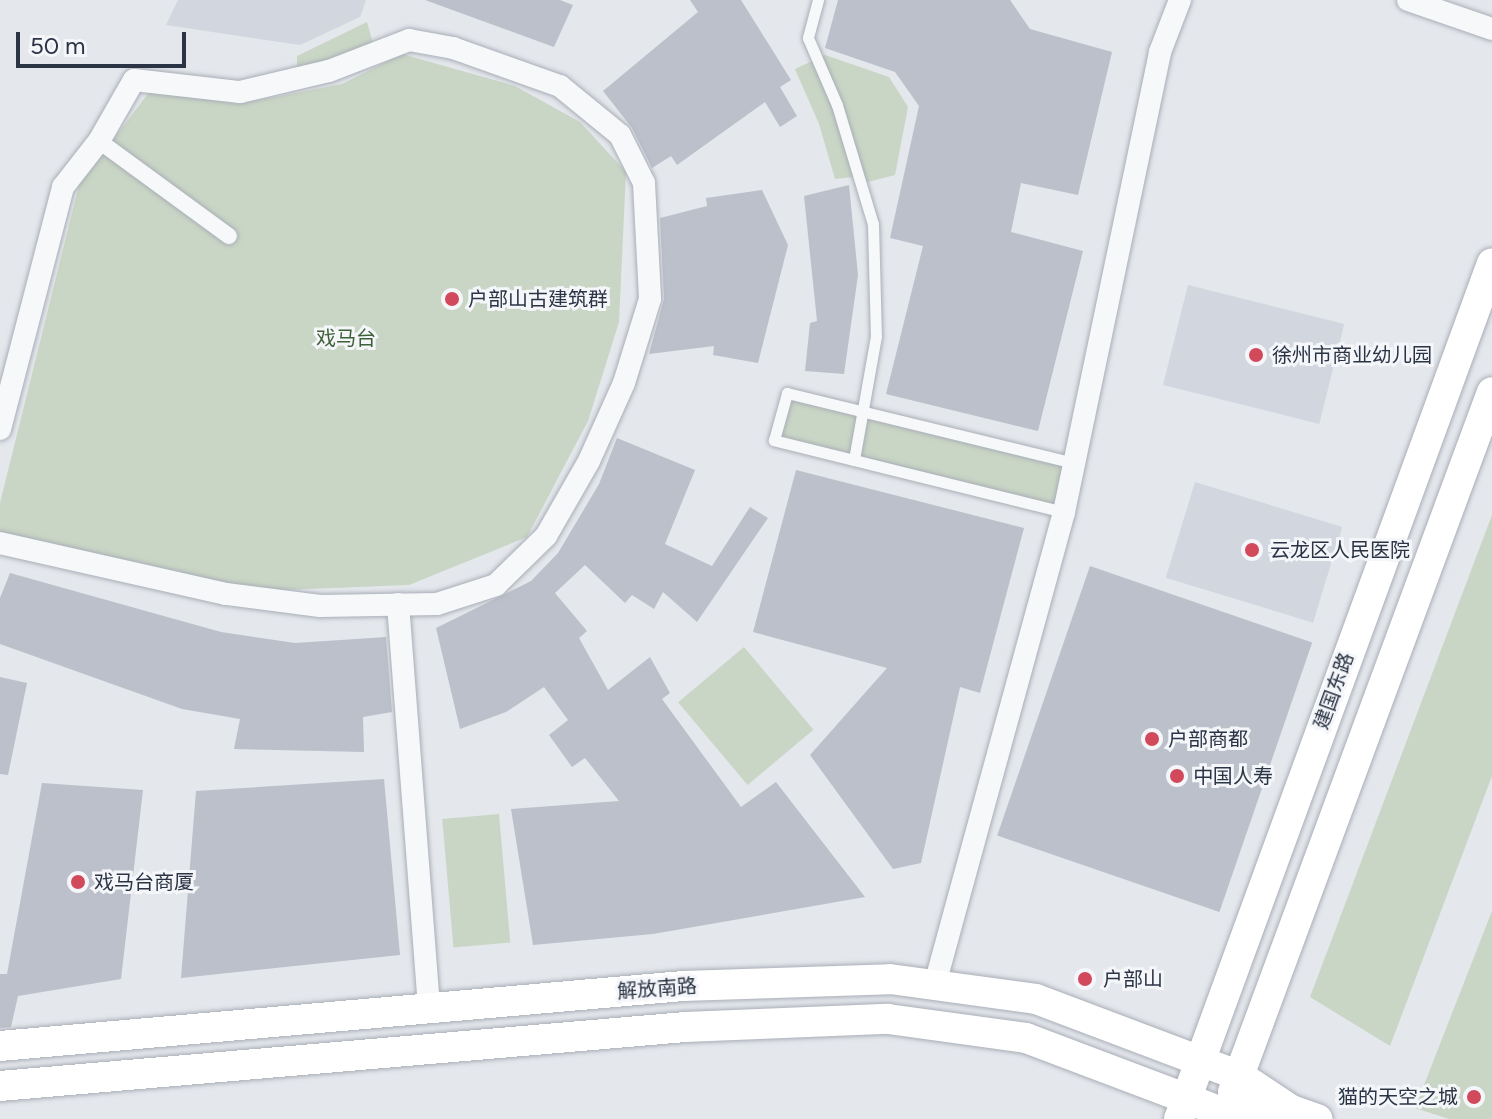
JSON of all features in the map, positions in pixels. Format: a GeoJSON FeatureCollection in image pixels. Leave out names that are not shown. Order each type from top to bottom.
{"type":"FeatureCollection","features":[{"type":"Feature","properties":{"kind":"main road","name":"建国东路"},"geometry":{"type":"LineString","coordinates":[[1181,1108],[1492,263]]}},
{"type":"Feature","properties":{"kind":"main road"},"geometry":{"type":"LineString","coordinates":[[1222,1116],[1240,1076],[1492,392]]}},
{"type":"Feature","properties":{"kind":"main road","name":"解放南路"},"geometry":{"type":"LineString","coordinates":[[0,1046],[683,986],[890,979],[1036,999],[1240,1076],[1304,1114]]}},
{"type":"Feature","properties":{"kind":"main road","name":"解放南路"},"geometry":{"type":"LineString","coordinates":[[0,1086],[685,1027],[888,1019],[1026,1038],[1181,1108],[1222,1116],[1304,1114]]}},
{"type":"Feature","properties":{"kind":"street"},"geometry":{"type":"LineString","coordinates":[[935,984],[1064,512],[1160,52],[1180,0]]}},
{"type":"Feature","properties":{"kind":"street"},"geometry":{"type":"LineString","coordinates":[[1408,0],[1492,29]]}},
{"type":"Feature","properties":{"kind":"street"},"geometry":{"type":"LineString","coordinates":[[0,429],[63,187],[99,141],[134,80],[240,92],[329,71],[409,40],[453,48],[560,86],[620,135],[644,183],[650,299],[624,383],[589,461],[546,536],[496,585],[437,604],[320,606],[226,594],[0,543]]}},
{"type":"Feature","properties":{"kind":"street"},"geometry":{"type":"LineString","coordinates":[[99,141],[229,236]]}},
{"type":"Feature","properties":{"kind":"street"},"geometry":{"type":"LineString","coordinates":[[398,604],[429,1008]]}},
{"type":"Feature","properties":{"kind":"lane"},"geometry":{"type":"LineString","coordinates":[[818,0],[808,38],[837,105],[873,224],[876,336],[866,412],[854,460]]}},
{"type":"Feature","properties":{"kind":"lane"},"geometry":{"type":"LineString","coordinates":[[1064,512],[774,440],[787,393],[1075,463]]}},
{"type":"Feature","properties":{"kind":"shaded area"},"geometry":{"type":"Polygon","coordinates":[[[178,0],[366,0],[360,17],[300,45],[166,25],[178,0]]]}},
{"type":"Feature","properties":{"kind":"shaded area","name":"徐州市商业幼儿园"},"geometry":{"type":"Polygon","coordinates":[[[1188,285],[1344,324],[1319,424],[1163,385],[1188,285]]]}},
{"type":"Feature","properties":{"kind":"shaded area","name":"云龙区人民医院"},"geometry":{"type":"Polygon","coordinates":[[[1195,482],[1342,527],[1313,623],[1166,578],[1195,482]]]}},
{"type":"Feature","properties":{"kind":"green space"},"geometry":{"type":"Polygon","coordinates":[[[367,22],[374,47],[297,73],[297,56],[367,22]]]}},
{"type":"Feature","properties":{"kind":"green space","name":"戏马台"},"geometry":{"type":"Polygon","coordinates":[[[402,54],[515,86],[580,122],[626,172],[619,322],[588,421],[527,537],[409,585],[281,590],[181,577],[0,536],[0,503],[79,185],[153,87],[238,104],[342,84],[402,54]]]}},
{"type":"Feature","properties":{"kind":"green space"},"geometry":{"type":"Polygon","coordinates":[[[825,55],[889,77],[908,107],[895,175],[856,185],[854,177],[835,179],[819,124],[795,69],[825,55]]]}},
{"type":"Feature","properties":{"kind":"green space"},"geometry":{"type":"Polygon","coordinates":[[[787,393],[1066,463],[1055,510],[775,441],[787,393]]]}},
{"type":"Feature","properties":{"kind":"green space"},"geometry":{"type":"Polygon","coordinates":[[[1492,515],[1492,776],[1390,1046],[1310,997],[1492,515]]]}},
{"type":"Feature","properties":{"kind":"green space"},"geometry":{"type":"Polygon","coordinates":[[[744,647],[813,730],[748,785],[678,702],[744,647]]]}},
{"type":"Feature","properties":{"kind":"green space"},"geometry":{"type":"Polygon","coordinates":[[[499,814],[510,943],[453,947],[442,819],[499,814]]]}},
{"type":"Feature","properties":{"kind":"green space"},"geometry":{"type":"Polygon","coordinates":[[[1492,911],[1492,1119],[1449,1119],[1415,1108],[1492,911]]]}},
{"type":"Feature","properties":{"kind":"building"},"geometry":{"type":"Polygon","coordinates":[[[425,0],[560,0],[573,5],[554,47],[425,0]]]}},
{"type":"Feature","properties":{"kind":"building"},"geometry":{"type":"Polygon","coordinates":[[[690,0],[741,0],[791,80],[780,87],[797,116],[780,127],[765,102],[677,165],[671,156],[652,168],[632,128],[603,91],[698,12],[690,0]]]}},
{"type":"Feature","properties":{"kind":"building"},"geometry":{"type":"Polygon","coordinates":[[[838,0],[1010,0],[1030,29],[1112,52],[1078,195],[1021,183],[1011,232],[1083,251],[1038,431],[886,394],[923,246],[890,238],[919,106],[895,72],[825,48],[838,0]]]}},
{"type":"Feature","properties":{"kind":"building"},"geometry":{"type":"Polygon","coordinates":[[[849,185],[858,275],[844,374],[805,371],[810,323],[817,321],[804,196],[849,185]]]}},
{"type":"Feature","properties":{"kind":"building"},"geometry":{"type":"Polygon","coordinates":[[[762,190],[788,245],[758,363],[713,355],[714,346],[649,354],[664,299],[660,218],[707,206],[706,198],[762,190]]]}},
{"type":"Feature","properties":{"kind":"building"},"geometry":{"type":"Polygon","coordinates":[[[617,438],[695,470],[665,544],[712,566],[750,507],[768,518],[697,622],[663,592],[654,609],[632,595],[625,603],[585,565],[555,593],[587,631],[579,638],[608,690],[650,657],[670,693],[662,699],[741,807],[776,782],[865,897],[653,934],[533,945],[511,809],[619,801],[585,758],[572,767],[549,735],[568,720],[544,687],[506,712],[460,729],[436,628],[531,581],[558,553],[599,484],[617,438]]]}},
{"type":"Feature","properties":{"kind":"building"},"geometry":{"type":"Polygon","coordinates":[[[796,470],[1024,528],[980,693],[960,687],[921,863],[893,869],[810,755],[887,668],[753,632],[796,470]]]}},
{"type":"Feature","properties":{"kind":"building","name":"户部商都"},"geometry":{"type":"Polygon","coordinates":[[[1090,566],[1312,643],[1219,912],[997,835],[1090,566]]]}},
{"type":"Feature","properties":{"kind":"building"},"geometry":{"type":"Polygon","coordinates":[[[10,573],[221,632],[295,643],[386,637],[392,712],[363,717],[364,752],[234,749],[240,719],[182,709],[0,644],[0,598],[10,573]]]}},
{"type":"Feature","properties":{"kind":"building"},"geometry":{"type":"Polygon","coordinates":[[[0,677],[27,683],[8,775],[0,774],[0,677]]]}},
{"type":"Feature","properties":{"kind":"building"},"geometry":{"type":"Polygon","coordinates":[[[384,779],[400,955],[181,978],[196,791],[384,779]]]}},
{"type":"Feature","properties":{"kind":"building","name":"戏马台商厦"},"geometry":{"type":"Polygon","coordinates":[[[42,783],[143,790],[121,979],[18,996],[11,1027],[0,1028],[0,974],[7,974],[42,783]]]}},
{"type":"Feature","properties":{"kind":"place","name":"户部山古建筑群"},"geometry":{"type":"Point","coordinates":[452,299]}},
{"type":"Feature","properties":{"kind":"place","name":"徐州市商业幼儿园"},"geometry":{"type":"Point","coordinates":[1256,355]}},
{"type":"Feature","properties":{"kind":"place","name":"云龙区人民医院"},"geometry":{"type":"Point","coordinates":[1252,550]}},
{"type":"Feature","properties":{"kind":"place","name":"户部商都"},"geometry":{"type":"Point","coordinates":[1152,739]}},
{"type":"Feature","properties":{"kind":"place","name":"中国人寿"},"geometry":{"type":"Point","coordinates":[1177,776]}},
{"type":"Feature","properties":{"kind":"place","name":"戏马台商厦"},"geometry":{"type":"Point","coordinates":[78,882]}},
{"type":"Feature","properties":{"kind":"place","name":"户部山"},"geometry":{"type":"Point","coordinates":[1085,979]}},
{"type":"Feature","properties":{"kind":"place","name":"猫的天空之城"},"geometry":{"type":"Point","coordinates":[1474,1097]}}]}
